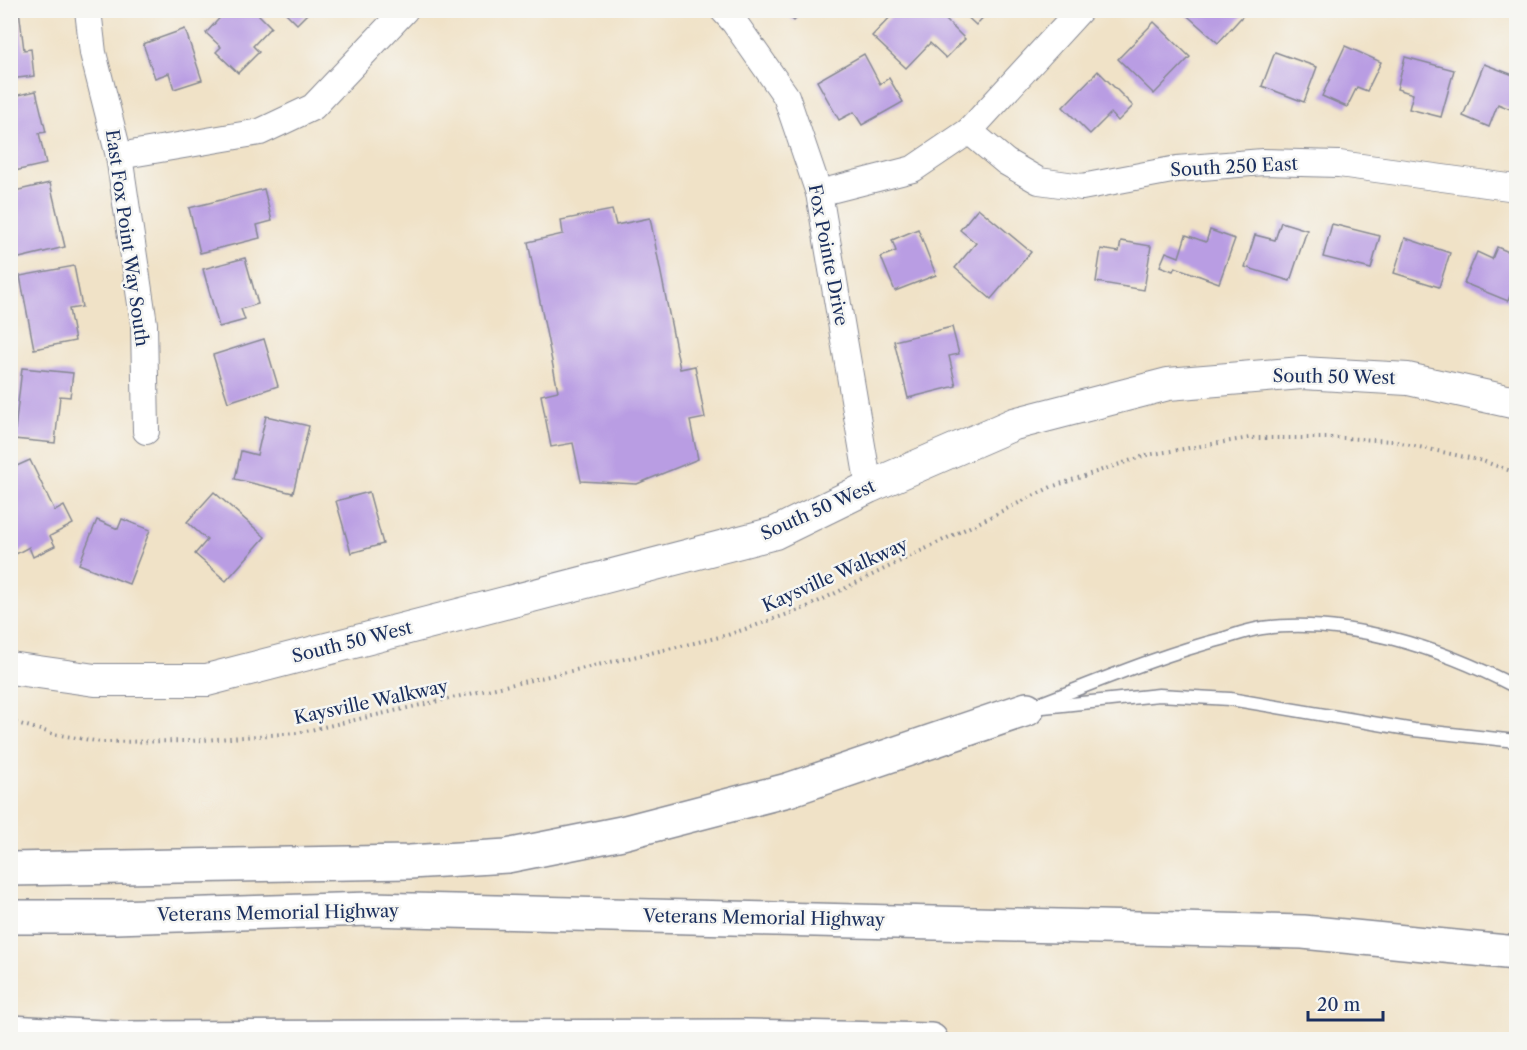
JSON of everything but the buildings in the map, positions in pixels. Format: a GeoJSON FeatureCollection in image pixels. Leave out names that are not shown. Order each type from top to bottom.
{"type":"FeatureCollection","features":[{"type":"Feature","properties":{"kind":"highway"},"geometry":{"type":"LineString","coordinates":[[10,869],[410,862],[507,856],[622,833],[788,790],[1027,709]]}},
{"type":"Feature","properties":{"kind":"highway","name":"Veterans Memorial Highway"},"geometry":{"type":"LineString","coordinates":[[10,917],[115,917],[370,909],[1303,932],[1516,953]]}},
{"type":"Feature","properties":{"kind":"highway"},"geometry":{"type":"LineString","coordinates":[[10,1032],[122,1038],[745,1035],[932,1040]]}},
{"type":"Feature","properties":{"kind":"street","name":"East Fox Point Way South"},"geometry":{"type":"LineString","coordinates":[[88,10],[93,53],[119,156],[144,324],[146,431]]}},
{"type":"Feature","properties":{"kind":"street"},"geometry":{"type":"LineString","coordinates":[[119,156],[260,132],[313,107],[405,10]]}},
{"type":"Feature","properties":{"kind":"street","name":"Fox Pointe Drive"},"geometry":{"type":"LineString","coordinates":[[723,10],[786,96],[819,193],[869,487]]}},
{"type":"Feature","properties":{"kind":"street"},"geometry":{"type":"LineString","coordinates":[[819,193],[913,169],[969,131],[1080,10]]}},
{"type":"Feature","properties":{"kind":"street","name":"South 250 East"},"geometry":{"type":"LineString","coordinates":[[969,131],[1006,162],[1039,181],[1082,188],[1177,169],[1263,162],[1339,164],[1516,188]]}},
{"type":"Feature","properties":{"kind":"street","name":"South 50 West"},"geometry":{"type":"LineString","coordinates":[[10,668],[95,680],[207,680],[775,533],[869,487],[1014,424],[1168,384],[1302,373],[1361,376],[1408,379],[1516,403]]}},
{"type":"Feature","properties":{"kind":"lane"},"geometry":{"type":"LineString","coordinates":[[1027,709],[1192,647],[1262,628],[1316,628],[1372,634],[1478,667],[1516,687]]}},
{"type":"Feature","properties":{"kind":"lane"},"geometry":{"type":"LineString","coordinates":[[1027,709],[1159,695],[1230,699],[1414,730],[1516,741]]}},
{"type":"Feature","properties":{"kind":"path","name":"Kaysville Walkway"},"geometry":{"type":"LineString","coordinates":[[10,721],[54,734],[100,742],[190,741],[297,733],[643,655],[728,634],[805,608],[1051,487],[1147,455],[1207,443],[1292,437],[1392,441],[1483,461],[1516,473]]}}]}
